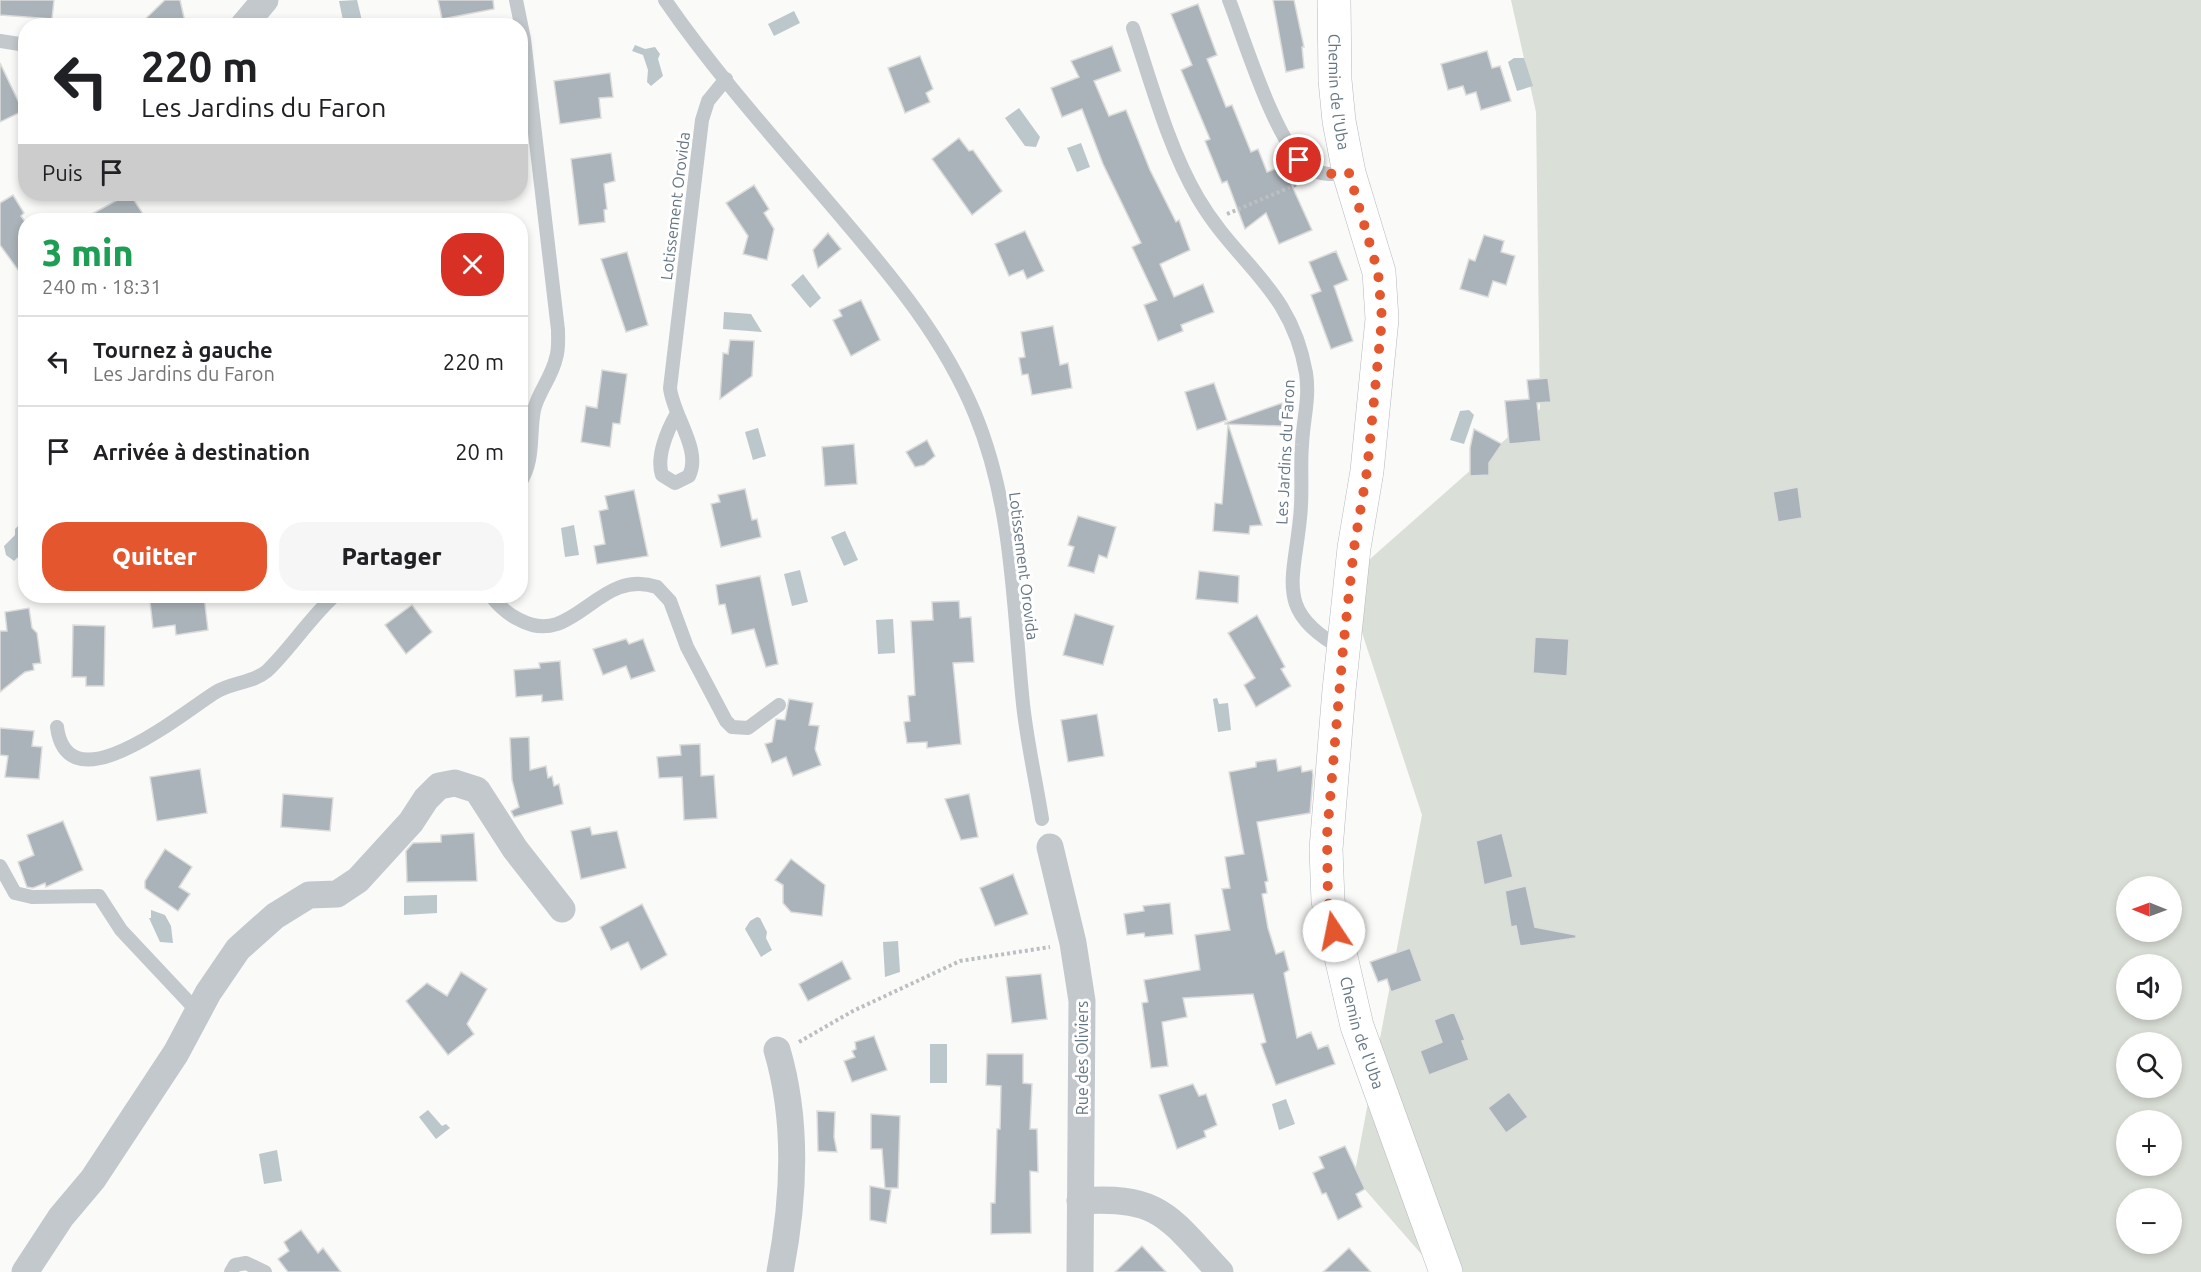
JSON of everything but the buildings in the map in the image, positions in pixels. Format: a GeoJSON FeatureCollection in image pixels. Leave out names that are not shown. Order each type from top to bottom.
{"type":"FeatureCollection","features":[{"type":"Feature","properties":{"kind":"street"},"geometry":{"type":"LineString","coordinates":[[250,18],[265,0]]}},
{"type":"Feature","properties":{"kind":"street","name":"Chemin de l'Uba"},"geometry":{"type":"LineString","coordinates":[[1334,0],[1335,80],[1339,121],[1349,173],[1378,272],[1382,319],[1367,471],[1354,548],[1343,649],[1326,849],[1330,914],[1357,1026],[1446,1272]]}},
{"type":"Feature","properties":{"kind":"street"},"geometry":{"type":"LineString","coordinates":[[25,1272],[61,1217],[93,1179],[176,1053],[198,1011],[238,948],[275,916],[309,895],[337,894],[358,880],[411,822],[426,799],[439,786],[455,783],[477,789],[514,849],[562,909]]}},
{"type":"Feature","properties":{"kind":"street","name":"Rue des Oliviers"},"geometry":{"type":"LineString","coordinates":[[1050,847],[1073,943],[1083,1023],[1080,1272]]}},
{"type":"Feature","properties":{"kind":"street"},"geometry":{"type":"LineString","coordinates":[[777,1053],[789,1108],[791,1154],[790,1213],[780,1272]]}},
{"type":"Feature","properties":{"kind":"street"},"geometry":{"type":"LineString","coordinates":[[1080,1201],[1126,1199],[1153,1208],[1172,1222],[1220,1272]]}},
{"type":"Feature","properties":{"kind":"lane"},"geometry":{"type":"LineString","coordinates":[[516,0],[520,18]]}},
{"type":"Feature","properties":{"kind":"lane","name":"Lotissement Orovida"},"geometry":{"type":"LineString","coordinates":[[665,0],[726,79],[884,265],[918,310],[975,414],[1000,493],[1014,592],[1023,707],[1042,819]]}},
{"type":"Feature","properties":{"kind":"lane"},"geometry":{"type":"LineString","coordinates":[[1229,0],[1262,88],[1288,143],[1299,160],[1311,169],[1324,174],[1349,173]]}},
{"type":"Feature","properties":{"kind":"lane","name":"Les Jardins du Faron"},"geometry":{"type":"LineString","coordinates":[[1133,28],[1182,165],[1198,198],[1213,220],[1278,299],[1292,323],[1301,350],[1308,394],[1301,450],[1302,496],[1291,572],[1292,591],[1298,609],[1311,626],[1343,649]]}},
{"type":"Feature","properties":{"kind":"lane"},"geometry":{"type":"LineString","coordinates":[[0,41],[18,44]]}},
{"type":"Feature","properties":{"kind":"lane"},"geometry":{"type":"LineString","coordinates":[[528,73],[558,330],[557,357],[537,401],[533,418],[533,449],[528,466]]}},
{"type":"Feature","properties":{"kind":"lane","name":"Lotissement Orovida"},"geometry":{"type":"LineString","coordinates":[[676,415],[671,398],[671,376],[702,120],[708,101],[726,79]]}},
{"type":"Feature","properties":{"kind":"lane"},"geometry":{"type":"LineString","coordinates":[[499,603],[516,619],[527,624],[545,627],[567,622],[594,599],[615,590],[632,584],[657,587],[670,601],[687,647],[726,721],[732,727],[748,728],[779,705]]}},
{"type":"Feature","properties":{"kind":"lane"},"geometry":{"type":"LineString","coordinates":[[57,728],[63,749],[73,755],[99,758],[122,752],[221,689],[265,672],[326,603]]}},
{"type":"Feature","properties":{"kind":"lane"},"geometry":{"type":"LineString","coordinates":[[0,866],[15,893],[32,897],[99,896],[121,930],[198,1011]]}},
{"type":"Feature","properties":{"kind":"lane"},"geometry":{"type":"LineString","coordinates":[[231,1272],[236,1265],[246,1263],[265,1272]]}},
{"type":"Feature","properties":{"kind":"path"},"geometry":{"type":"LineString","coordinates":[[1213,220],[1298,184],[1307,177],[1311,169]]}},
{"type":"Feature","properties":{"kind":"path"},"geometry":{"type":"LineString","coordinates":[[777,1053],[839,1018],[951,964],[1073,943]]}},
{"type":"Feature","properties":{"kind":"shaded area"},"geometry":{"type":"Polygon","coordinates":[[[357,0],[361,18],[343,18],[339,1],[357,0]]]}},
{"type":"Feature","properties":{"kind":"shaded area"},"geometry":{"type":"Polygon","coordinates":[[[1511,0],[2201,0],[2201,1272],[1437,1272],[1354,1177],[1422,815],[1345,581],[1540,409],[1536,112],[1511,0]]]}},
{"type":"Feature","properties":{"kind":"shaded area"},"geometry":{"type":"Polygon","coordinates":[[[794,11],[800,23],[774,36],[768,24],[794,11]]]}},
{"type":"Feature","properties":{"kind":"shaded area"},"geometry":{"type":"Polygon","coordinates":[[[635,45],[645,49],[655,47],[660,54],[658,59],[663,76],[651,86],[647,82],[648,70],[643,55],[632,51],[635,45]]]}},
{"type":"Feature","properties":{"kind":"shaded area"},"geometry":{"type":"Polygon","coordinates":[[[1514,58],[1524,58],[1533,86],[1517,91],[1508,62],[1514,58]]]}},
{"type":"Feature","properties":{"kind":"shaded area"},"geometry":{"type":"Polygon","coordinates":[[[1019,108],[1040,137],[1036,147],[1025,146],[1005,118],[1019,108]]]}},
{"type":"Feature","properties":{"kind":"shaded area"},"geometry":{"type":"Polygon","coordinates":[[[1081,143],[1090,167],[1077,172],[1067,148],[1081,143]]]}},
{"type":"Feature","properties":{"kind":"shaded area"},"geometry":{"type":"Polygon","coordinates":[[[803,274],[821,298],[810,308],[791,285],[803,274]]]}},
{"type":"Feature","properties":{"kind":"shaded area"},"geometry":{"type":"Polygon","coordinates":[[[724,312],[751,314],[762,332],[723,329],[724,312]]]}},
{"type":"Feature","properties":{"kind":"shaded area"},"geometry":{"type":"Polygon","coordinates":[[[1469,410],[1474,415],[1464,444],[1450,440],[1460,411],[1469,410]]]}},
{"type":"Feature","properties":{"kind":"shaded area"},"geometry":{"type":"Polygon","coordinates":[[[758,428],[766,456],[753,460],[745,432],[758,428]]]}},
{"type":"Feature","properties":{"kind":"shaded area"},"geometry":{"type":"Polygon","coordinates":[[[574,525],[579,555],[565,557],[561,528],[574,525]]]}},
{"type":"Feature","properties":{"kind":"shaded area"},"geometry":{"type":"Polygon","coordinates":[[[18,526],[18,557],[14,561],[6,555],[4,546],[15,535],[15,529],[18,526]]]}},
{"type":"Feature","properties":{"kind":"shaded area"},"geometry":{"type":"Polygon","coordinates":[[[845,531],[858,560],[844,566],[831,537],[845,531]]]}},
{"type":"Feature","properties":{"kind":"shaded area"},"geometry":{"type":"Polygon","coordinates":[[[800,570],[808,602],[792,606],[784,574],[800,570]]]}},
{"type":"Feature","properties":{"kind":"shaded area"},"geometry":{"type":"Polygon","coordinates":[[[893,619],[895,653],[878,654],[876,620],[893,619]]]}},
{"type":"Feature","properties":{"kind":"shaded area"},"geometry":{"type":"Polygon","coordinates":[[[1217,698],[1219,704],[1228,703],[1231,730],[1218,732],[1213,699],[1217,698]]]}},
{"type":"Feature","properties":{"kind":"shaded area"},"geometry":{"type":"Polygon","coordinates":[[[437,895],[437,913],[404,915],[404,896],[437,895]]]}},
{"type":"Feature","properties":{"kind":"shaded area"},"geometry":{"type":"Polygon","coordinates":[[[151,910],[165,915],[171,926],[173,943],[160,942],[149,918],[151,918],[151,910]]]}},
{"type":"Feature","properties":{"kind":"shaded area"},"geometry":{"type":"Polygon","coordinates":[[[757,917],[760,918],[767,932],[766,938],[772,950],[761,957],[745,929],[750,921],[757,917]]]}},
{"type":"Feature","properties":{"kind":"shaded area"},"geometry":{"type":"Polygon","coordinates":[[[898,941],[900,972],[885,977],[883,942],[898,941]]]}},
{"type":"Feature","properties":{"kind":"shaded area"},"geometry":{"type":"Polygon","coordinates":[[[930,1044],[947,1044],[947,1083],[930,1083],[930,1044]]]}},
{"type":"Feature","properties":{"kind":"shaded area"},"geometry":{"type":"Polygon","coordinates":[[[1286,1099],[1295,1124],[1279,1130],[1272,1104],[1286,1099]]]}},
{"type":"Feature","properties":{"kind":"shaded area"},"geometry":{"type":"Polygon","coordinates":[[[428,1110],[442,1126],[446,1124],[450,1128],[436,1139],[419,1117],[428,1110]]]}},
{"type":"Feature","properties":{"kind":"shaded area"},"geometry":{"type":"Polygon","coordinates":[[[277,1150],[282,1181],[264,1184],[259,1154],[277,1150]]]}},
{"type":"Feature","properties":{"kind":"route"},"geometry":{"type":"LineString","coordinates":[[1299,160],[1307,167],[1324,174],[1349,173],[1374,252],[1382,300],[1381,339],[1367,471],[1354,548],[1327,835],[1326,877],[1334,931]]}}]}
